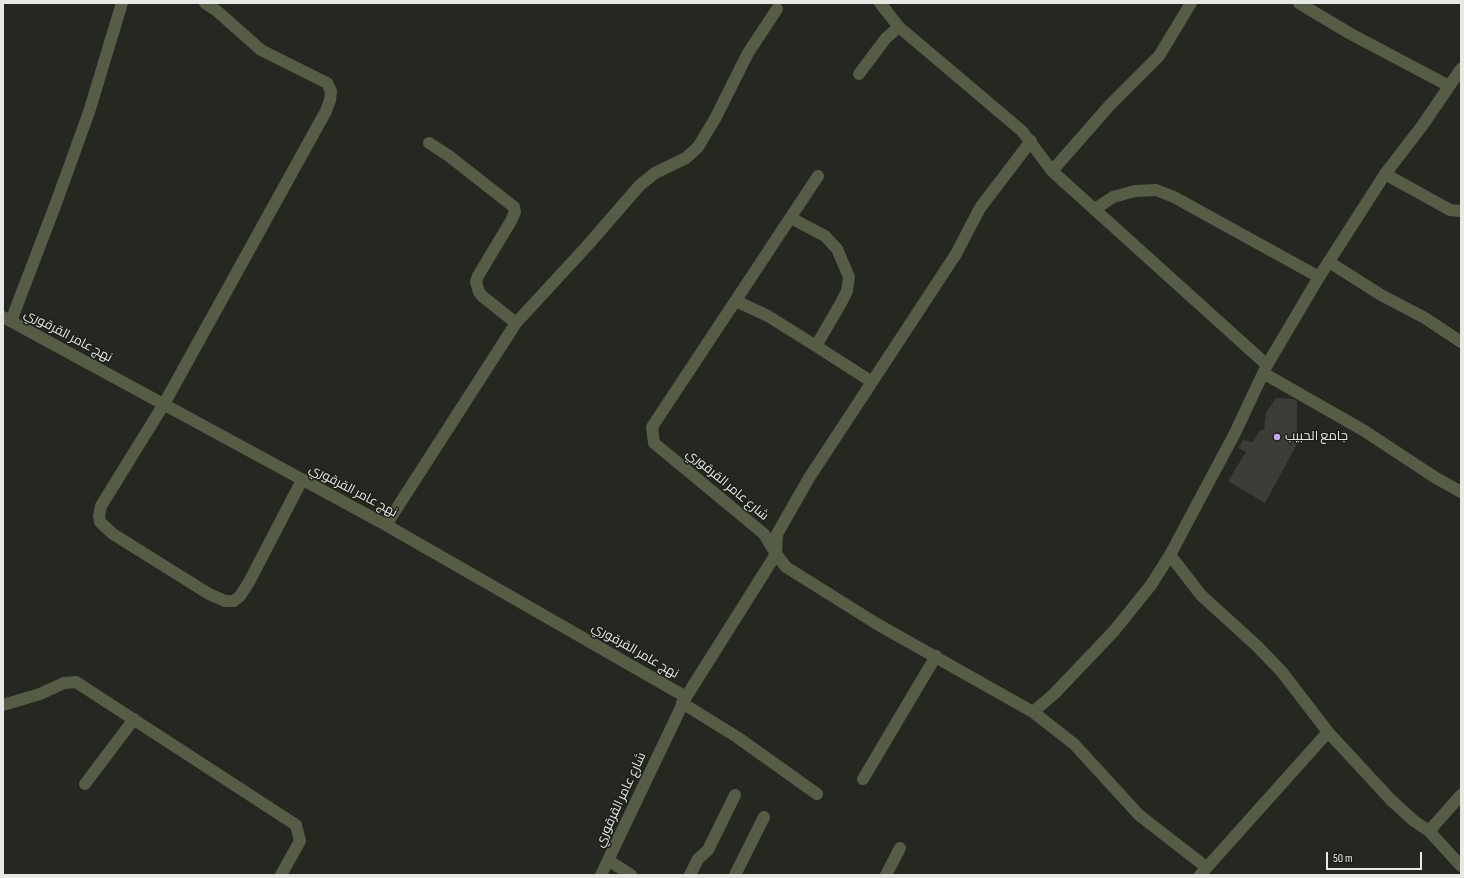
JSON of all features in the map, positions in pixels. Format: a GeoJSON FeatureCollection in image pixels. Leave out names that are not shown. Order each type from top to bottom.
{"type":"FeatureCollection","features":[{"type":"Feature","properties":{"kind":"street"},"geometry":{"type":"LineString","coordinates":[[7,319],[86,119],[122,3]]}},
{"type":"Feature","properties":{"kind":"street"},"geometry":{"type":"LineString","coordinates":[[205,3],[217,11],[261,50],[327,83],[331,91],[331,96],[326,111],[164,404],[101,506],[99,516],[100,522],[119,538],[209,594],[225,601],[234,601],[240,596],[302,480]]}},
{"type":"Feature","properties":{"kind":"street"},"geometry":{"type":"LineString","coordinates":[[880,3],[899,27],[1022,131],[1052,171],[1096,209],[1265,369],[1436,478],[1461,492]]}},
{"type":"Feature","properties":{"kind":"street"},"geometry":{"type":"LineString","coordinates":[[1052,171],[1100,116],[1159,56],[1191,3]]}},
{"type":"Feature","properties":{"kind":"street"},"geometry":{"type":"LineString","coordinates":[[1299,3],[1349,33],[1449,86]]}},
{"type":"Feature","properties":{"kind":"street"},"geometry":{"type":"LineString","coordinates":[[386,525],[516,323],[587,246],[640,185],[655,173],[686,158],[698,147],[716,117],[748,53],[777,9]]}},
{"type":"Feature","properties":{"kind":"street"},"geometry":{"type":"LineString","coordinates":[[859,74],[886,38],[899,27]]}},
{"type":"Feature","properties":{"kind":"street"},"geometry":{"type":"LineString","coordinates":[[1033,712],[1054,694],[1114,631],[1151,585],[1170,555],[1235,433],[1265,369],[1319,277],[1385,174],[1422,126],[1461,69]]}},
{"type":"Feature","properties":{"kind":"street"},"geometry":{"type":"LineString","coordinates":[[1031,141],[980,208],[956,254],[791,508],[777,534],[776,554],[786,567],[877,624],[1033,712],[1074,744],[1139,815],[1203,871],[1328,732]]}},
{"type":"Feature","properties":{"kind":"street"},"geometry":{"type":"LineString","coordinates":[[429,143],[449,156],[514,207],[512,221],[478,276],[476,282],[482,296],[516,323]]}},
{"type":"Feature","properties":{"kind":"street"},"geometry":{"type":"LineString","coordinates":[[1385,174],[1450,210],[1461,212]]}},
{"type":"Feature","properties":{"kind":"street","name":"شارع عامر القرقوري"},"geometry":{"type":"LineString","coordinates":[[601,875],[684,700],[776,554],[764,534],[654,443],[652,427],[818,176]]}},
{"type":"Feature","properties":{"kind":"street"},"geometry":{"type":"LineString","coordinates":[[1096,209],[1113,197],[1135,192],[1156,190],[1174,197],[1319,277]]}},
{"type":"Feature","properties":{"kind":"street"},"geometry":{"type":"LineString","coordinates":[[791,218],[825,236],[837,249],[849,277],[847,290],[841,303],[816,346]]}},
{"type":"Feature","properties":{"kind":"street"},"geometry":{"type":"LineString","coordinates":[[1329,262],[1381,294],[1425,318],[1461,342]]}},
{"type":"Feature","properties":{"kind":"street"},"geometry":{"type":"LineString","coordinates":[[736,301],[768,316],[872,382]]}},
{"type":"Feature","properties":{"kind":"street","name":"نهج عامر القرقوري"},"geometry":{"type":"LineString","coordinates":[[7,319],[386,525],[684,700],[817,794]]}},
{"type":"Feature","properties":{"kind":"street"},"geometry":{"type":"LineString","coordinates":[[1170,555],[1201,595],[1258,647],[1282,672],[1328,732],[1391,800],[1429,831],[1461,866]]}},
{"type":"Feature","properties":{"kind":"street"},"geometry":{"type":"LineString","coordinates":[[863,779],[936,656]]}},
{"type":"Feature","properties":{"kind":"street"},"geometry":{"type":"LineString","coordinates":[[3,705],[40,694],[64,683],[76,682],[296,825],[300,841],[281,875]]}},
{"type":"Feature","properties":{"kind":"street"},"geometry":{"type":"LineString","coordinates":[[85,784],[134,719]]}},
{"type":"Feature","properties":{"kind":"street"},"geometry":{"type":"LineString","coordinates":[[690,875],[698,859],[708,850],[735,795]]}},
{"type":"Feature","properties":{"kind":"street"},"geometry":{"type":"LineString","coordinates":[[1429,831],[1461,795]]}},
{"type":"Feature","properties":{"kind":"street"},"geometry":{"type":"LineString","coordinates":[[735,875],[764,817]]}},
{"type":"Feature","properties":{"kind":"street"},"geometry":{"type":"LineString","coordinates":[[886,875],[900,848]]}},
{"type":"Feature","properties":{"kind":"street"},"geometry":{"type":"LineString","coordinates":[[608,860],[630,875]]}},
{"type":"Feature","properties":{"kind":"building"},"geometry":{"type":"Polygon","coordinates":[[[1276,398],[1293,399],[1297,401],[1297,444],[1265,503],[1228,481],[1246,452],[1238,448],[1243,440],[1253,442],[1260,430],[1264,430],[1266,413],[1276,398]]]}},
{"type":"Feature","properties":{"kind":"place","name":"جامع الحبيب"},"geometry":{"type":"Point","coordinates":[1277,437]}}]}
